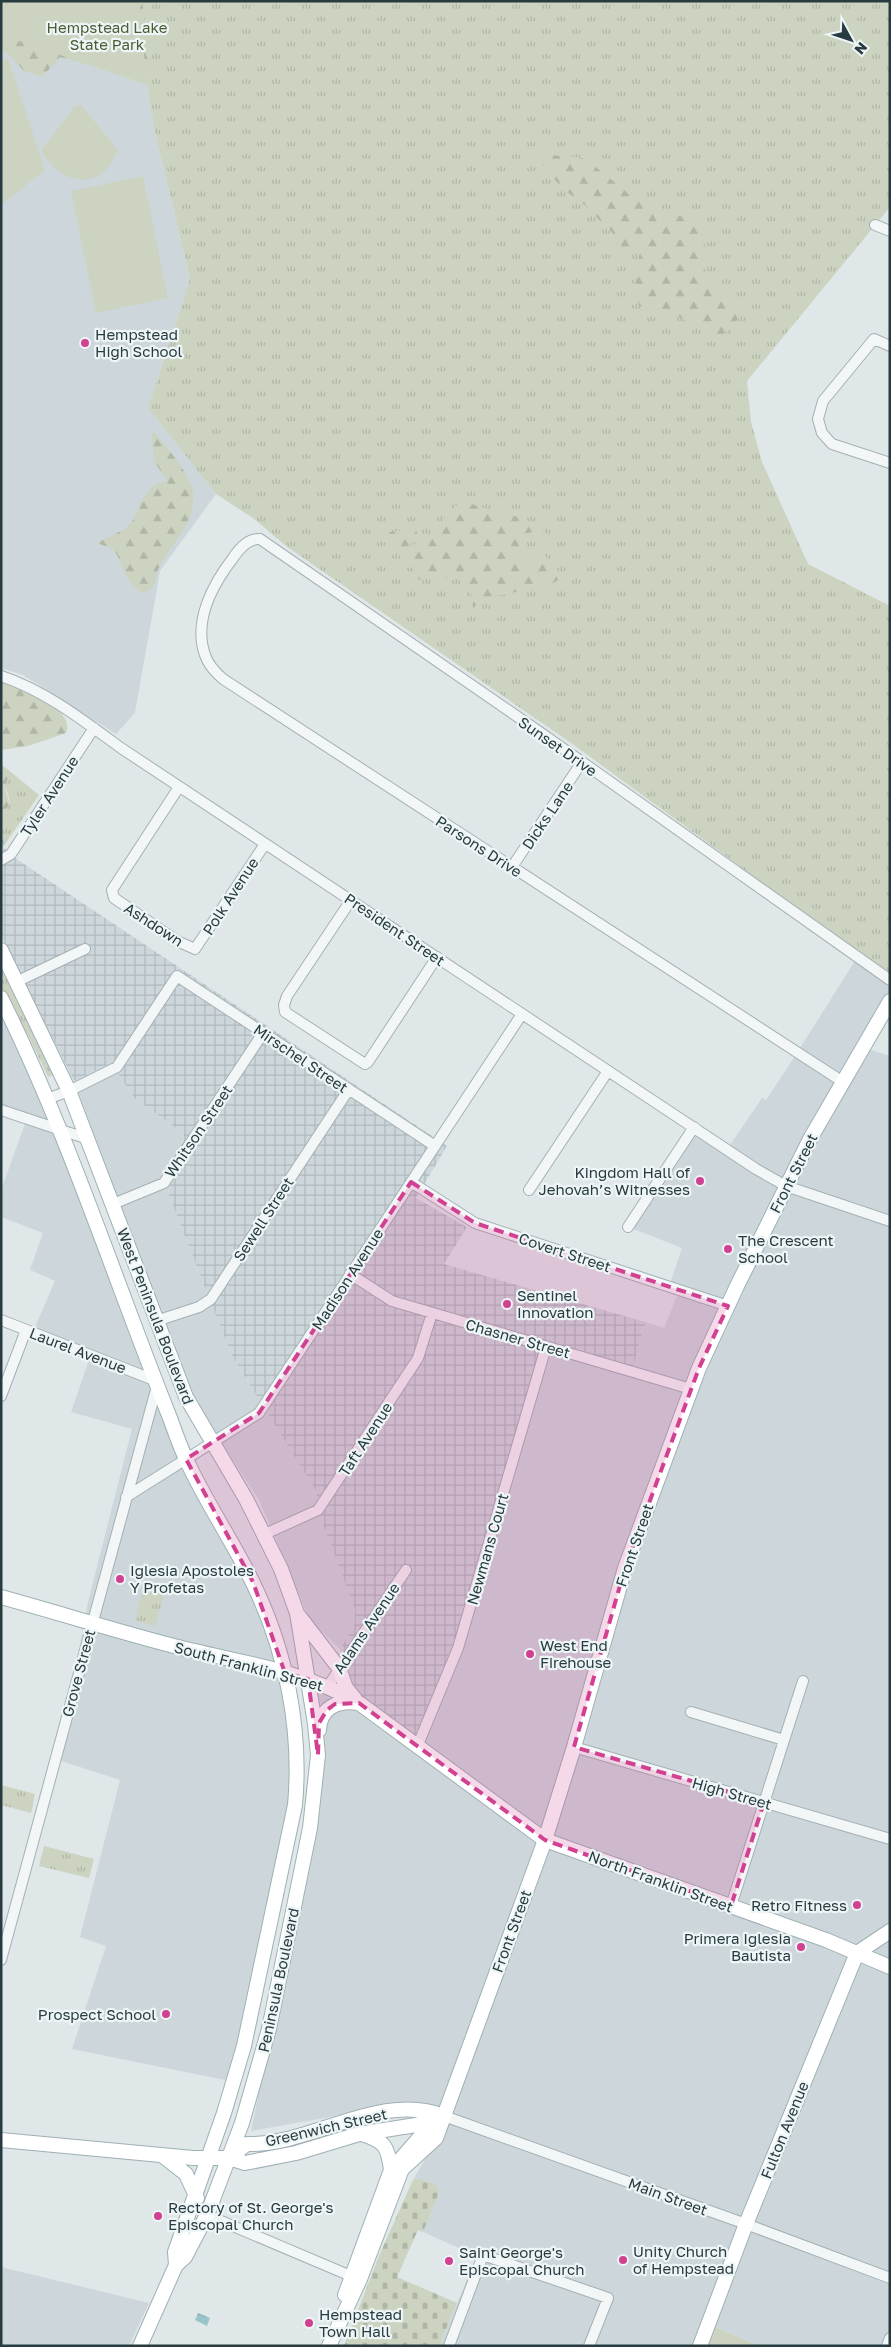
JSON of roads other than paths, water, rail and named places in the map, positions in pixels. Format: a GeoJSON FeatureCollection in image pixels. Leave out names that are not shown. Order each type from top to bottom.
{"type":"FeatureCollection","features":[{"type":"Feature","properties":{"kind":"main road","name":"West Peninsula Boulevard"},"geometry":{"type":"LineString","coordinates":[[1,950],[69,1091],[183,1390],[265,1534],[297,1613],[308,1679]]}},
{"type":"Feature","properties":{"kind":"main road","name":"West Peninsula Boulevard"},"geometry":{"type":"LineString","coordinates":[[1,998],[25,1046],[47,1099],[186,1459],[253,1582],[285,1672]]}},
{"type":"Feature","properties":{"kind":"main road","name":"Front Street"},"geometry":{"type":"LineString","coordinates":[[355,2278],[402,2169],[436,2138],[545,1840],[574,1747],[624,1568],[692,1389],[728,1306],[786,1186],[890,1001]]}},
{"type":"Feature","properties":{"kind":"main road","name":"South Franklin Street"},"geometry":{"type":"LineString","coordinates":[[1,1597],[173,1646],[285,1672],[328,1686],[358,1703],[545,1840]]}},
{"type":"Feature","properties":{"kind":"main road"},"geometry":{"type":"LineString","coordinates":[[297,1613],[339,1668],[346,1688],[358,1703]]}},
{"type":"Feature","properties":{"kind":"main road","name":"Peninsula Boulevard"},"geometry":{"type":"LineString","coordinates":[[176,2265],[175,2252],[244,2046],[296,1806],[298,1774],[294,1721],[285,1672]]}},
{"type":"Feature","properties":{"kind":"main road","name":"Peninsula Boulevard"},"geometry":{"type":"LineString","coordinates":[[140,2346],[176,2265],[186,2257],[207,2215],[255,2082],[270,2023],[310,1828],[318,1755],[308,1679]]}},
{"type":"Feature","properties":{"kind":"main road"},"geometry":{"type":"LineString","coordinates":[[318,1755],[319,1723],[322,1716],[335,1704],[358,1703]]}},
{"type":"Feature","properties":{"kind":"main road","name":"North Franklin Street"},"geometry":{"type":"LineString","coordinates":[[545,1840],[731,1906],[890,1967]]}},
{"type":"Feature","properties":{"kind":"main road"},"geometry":{"type":"LineString","coordinates":[[857,1953],[890,1931]]}},
{"type":"Feature","properties":{"kind":"main road","name":"Fulton Avenue"},"geometry":{"type":"LineString","coordinates":[[700,2346],[746,2224],[857,1953]]}},
{"type":"Feature","properties":{"kind":"main road","name":"Greenwich Street"},"geometry":{"type":"LineString","coordinates":[[229,2158],[247,2144],[256,2144],[300,2134],[360,2117],[399,2111],[428,2110],[444,2116]]}},
{"type":"Feature","properties":{"kind":"main road","name":"Front Street"},"geometry":{"type":"LineString","coordinates":[[329,2346],[355,2278],[391,2170],[420,2137],[444,2116]]}},
{"type":"Feature","properties":{"kind":"main road","name":"Greenwich Street"},"geometry":{"type":"LineString","coordinates":[[1,2140],[163,2156],[229,2158],[246,2163],[296,2153],[359,2134],[416,2125],[444,2116]]}},
{"type":"Feature","properties":{"kind":"main road"},"geometry":{"type":"LineString","coordinates":[[359,2134],[375,2138],[385,2147],[389,2153],[391,2170]]}},
{"type":"Feature","properties":{"kind":"main road"},"geometry":{"type":"LineString","coordinates":[[163,2156],[186,2174],[196,2194],[200,2208],[207,2215]]}},
{"type":"Feature","properties":{"kind":"street"},"geometry":{"type":"LineString","coordinates":[[875,224],[890,231]]}},
{"type":"Feature","properties":{"kind":"street"},"geometry":{"type":"LineString","coordinates":[[890,346],[874,339],[819,409],[818,420],[822,433],[832,444],[890,462]]}},
{"type":"Feature","properties":{"kind":"street","name":"Sunset Drive"},"geometry":{"type":"LineString","coordinates":[[228,564],[241,547],[255,539],[260,539],[582,762],[890,980]]}},
{"type":"Feature","properties":{"kind":"street","name":"Parsons Drive"},"geometry":{"type":"LineString","coordinates":[[228,564],[214,586],[204,616],[202,638],[205,655],[214,672],[843,1082]]}},
{"type":"Feature","properties":{"kind":"street","name":"President Street"},"geometry":{"type":"LineString","coordinates":[[1,676],[36,691],[94,728],[265,844],[608,1071],[786,1186],[890,1221]]}},
{"type":"Feature","properties":{"kind":"street","name":"Tyler Avenue"},"geometry":{"type":"LineString","coordinates":[[1,860],[11,854],[94,728]]}},
{"type":"Feature","properties":{"kind":"street","name":"Dicks Lane"},"geometry":{"type":"LineString","coordinates":[[512,867],[582,762]]}},
{"type":"Feature","properties":{"kind":"street","name":"Ashdown"},"geometry":{"type":"LineString","coordinates":[[179,786],[112,890],[114,898],[177,941],[195,949]]}},
{"type":"Feature","properties":{"kind":"street","name":"Polk Avenue"},"geometry":{"type":"LineString","coordinates":[[195,949],[265,844]]}},
{"type":"Feature","properties":{"kind":"street"},"geometry":{"type":"LineString","coordinates":[[351,900],[287,996],[284,1004],[285,1012],[294,1018],[365,1064],[373,1057],[437,957]]}},
{"type":"Feature","properties":{"kind":"street"},"geometry":{"type":"LineString","coordinates":[[16,982],[84,949]]}},
{"type":"Feature","properties":{"kind":"street","name":"Mirschel Street"},"geometry":{"type":"LineString","coordinates":[[69,1091],[117,1067],[177,976],[434,1146]]}},
{"type":"Feature","properties":{"kind":"street","name":"Madison Avenue"},"geometry":{"type":"LineString","coordinates":[[126,1497],[259,1413],[522,1014]]}},
{"type":"Feature","properties":{"kind":"street","name":"Whitson Street"},"geometry":{"type":"LineString","coordinates":[[113,1204],[164,1183],[263,1033]]}},
{"type":"Feature","properties":{"kind":"street"},"geometry":{"type":"LineString","coordinates":[[529,1190],[608,1071]]}},
{"type":"Feature","properties":{"kind":"street","name":"Sewell Street"},"geometry":{"type":"LineString","coordinates":[[156,1320],[199,1307],[211,1299],[349,1090]]}},
{"type":"Feature","properties":{"kind":"street"},"geometry":{"type":"LineString","coordinates":[[47,1099],[69,1091]]}},
{"type":"Feature","properties":{"kind":"street"},"geometry":{"type":"LineString","coordinates":[[1,1110],[88,1139]]}},
{"type":"Feature","properties":{"kind":"street"},"geometry":{"type":"LineString","coordinates":[[628,1227],[694,1127]]}},
{"type":"Feature","properties":{"kind":"street","name":"Covert Street"},"geometry":{"type":"LineString","coordinates":[[411,1182],[475,1223],[728,1306]]}},
{"type":"Feature","properties":{"kind":"street","name":"Chasner Street"},"geometry":{"type":"LineString","coordinates":[[350,1274],[392,1301],[692,1389]]}},
{"type":"Feature","properties":{"kind":"street","name":"Taft Avenue"},"geometry":{"type":"LineString","coordinates":[[265,1534],[318,1510],[418,1358],[432,1314]]}},
{"type":"Feature","properties":{"kind":"street","name":"Laurel Avenue"},"geometry":{"type":"LineString","coordinates":[[1,1320],[156,1383]]}},
{"type":"Feature","properties":{"kind":"street"},"geometry":{"type":"LineString","coordinates":[[1,1396],[26,1330]]}},
{"type":"Feature","properties":{"kind":"street","name":"Newmans Court"},"geometry":{"type":"LineString","coordinates":[[418,1747],[458,1648],[546,1347]]}},
{"type":"Feature","properties":{"kind":"street","name":"Grove Street"},"geometry":{"type":"LineString","coordinates":[[1,1960],[156,1383]]}},
{"type":"Feature","properties":{"kind":"street","name":"Adams Avenue"},"geometry":{"type":"LineString","coordinates":[[328,1686],[406,1570]]}},
{"type":"Feature","properties":{"kind":"street"},"geometry":{"type":"LineString","coordinates":[[731,1906],[803,1682]]}},
{"type":"Feature","properties":{"kind":"street"},"geometry":{"type":"LineString","coordinates":[[692,1712],[784,1740]]}},
{"type":"Feature","properties":{"kind":"street","name":"High Street"},"geometry":{"type":"LineString","coordinates":[[574,1747],[890,1838]]}},
{"type":"Feature","properties":{"kind":"street","name":"Main Street"},"geometry":{"type":"LineString","coordinates":[[444,2116],[746,2224],[890,2278]]}},
{"type":"Feature","properties":{"kind":"street"},"geometry":{"type":"LineString","coordinates":[[207,2215],[355,2278]]}},
{"type":"Feature","properties":{"kind":"street"},"geometry":{"type":"LineString","coordinates":[[450,2346],[484,2255],[608,2298],[589,2346]]}},
{"type":"Feature","properties":{"kind":"street"},"geometry":{"type":"LineString","coordinates":[[886,2346],[890,2338]]}},
{"type":"Feature","properties":{"kind":"water"},"geometry":{"type":"Polygon","coordinates":[[[198,2313],[210,2318],[207,2326],[195,2320],[198,2313]]]}},
{"type":"Feature","properties":{"kind":"waterway"},"geometry":{"type":"LineString","coordinates":[[1,838],[3,843]]}},
{"type":"Feature","properties":{"kind":"place","name":"Hempstead High School"},"geometry":{"type":"Point","coordinates":[85,343]}},
{"type":"Feature","properties":{"kind":"place","name":"Kingdom Hall of Jehovah’s Witnesses"},"geometry":{"type":"Point","coordinates":[700,1181]}},
{"type":"Feature","properties":{"kind":"place","name":"The Crescent School"},"geometry":{"type":"Point","coordinates":[728,1249]}},
{"type":"Feature","properties":{"kind":"place","name":"Sentinel Innovation"},"geometry":{"type":"Point","coordinates":[507,1304]}},
{"type":"Feature","properties":{"kind":"place","name":"Iglesia Apostoles Y Profetas"},"geometry":{"type":"Point","coordinates":[120,1579]}},
{"type":"Feature","properties":{"kind":"place","name":"West End Firehouse"},"geometry":{"type":"Point","coordinates":[530,1654]}},
{"type":"Feature","properties":{"kind":"place","name":"Retro Fitness"},"geometry":{"type":"Point","coordinates":[857,1905]}},
{"type":"Feature","properties":{"kind":"place","name":"Primera Iglesia Bautista"},"geometry":{"type":"Point","coordinates":[801,1947]}},
{"type":"Feature","properties":{"kind":"place","name":"Prospect School"},"geometry":{"type":"Point","coordinates":[166,2014]}},
{"type":"Feature","properties":{"kind":"place","name":"Rectory of St. George's Episcopal Church"},"geometry":{"type":"Point","coordinates":[158,2216]}},
{"type":"Feature","properties":{"kind":"place","name":"Unity Church of Hempstead"},"geometry":{"type":"Point","coordinates":[623,2260]}},
{"type":"Feature","properties":{"kind":"place","name":"Saint George's Episcopal Church"},"geometry":{"type":"Point","coordinates":[449,2261]}},
{"type":"Feature","properties":{"kind":"place","name":"Hempstead Town Hall"},"geometry":{"type":"Point","coordinates":[309,2323]}},
{"type":"Feature","properties":{"kind":"park label","name":"Hempstead Lake State Park"},"geometry":{"type":"Point","coordinates":[107,36]}}]}
